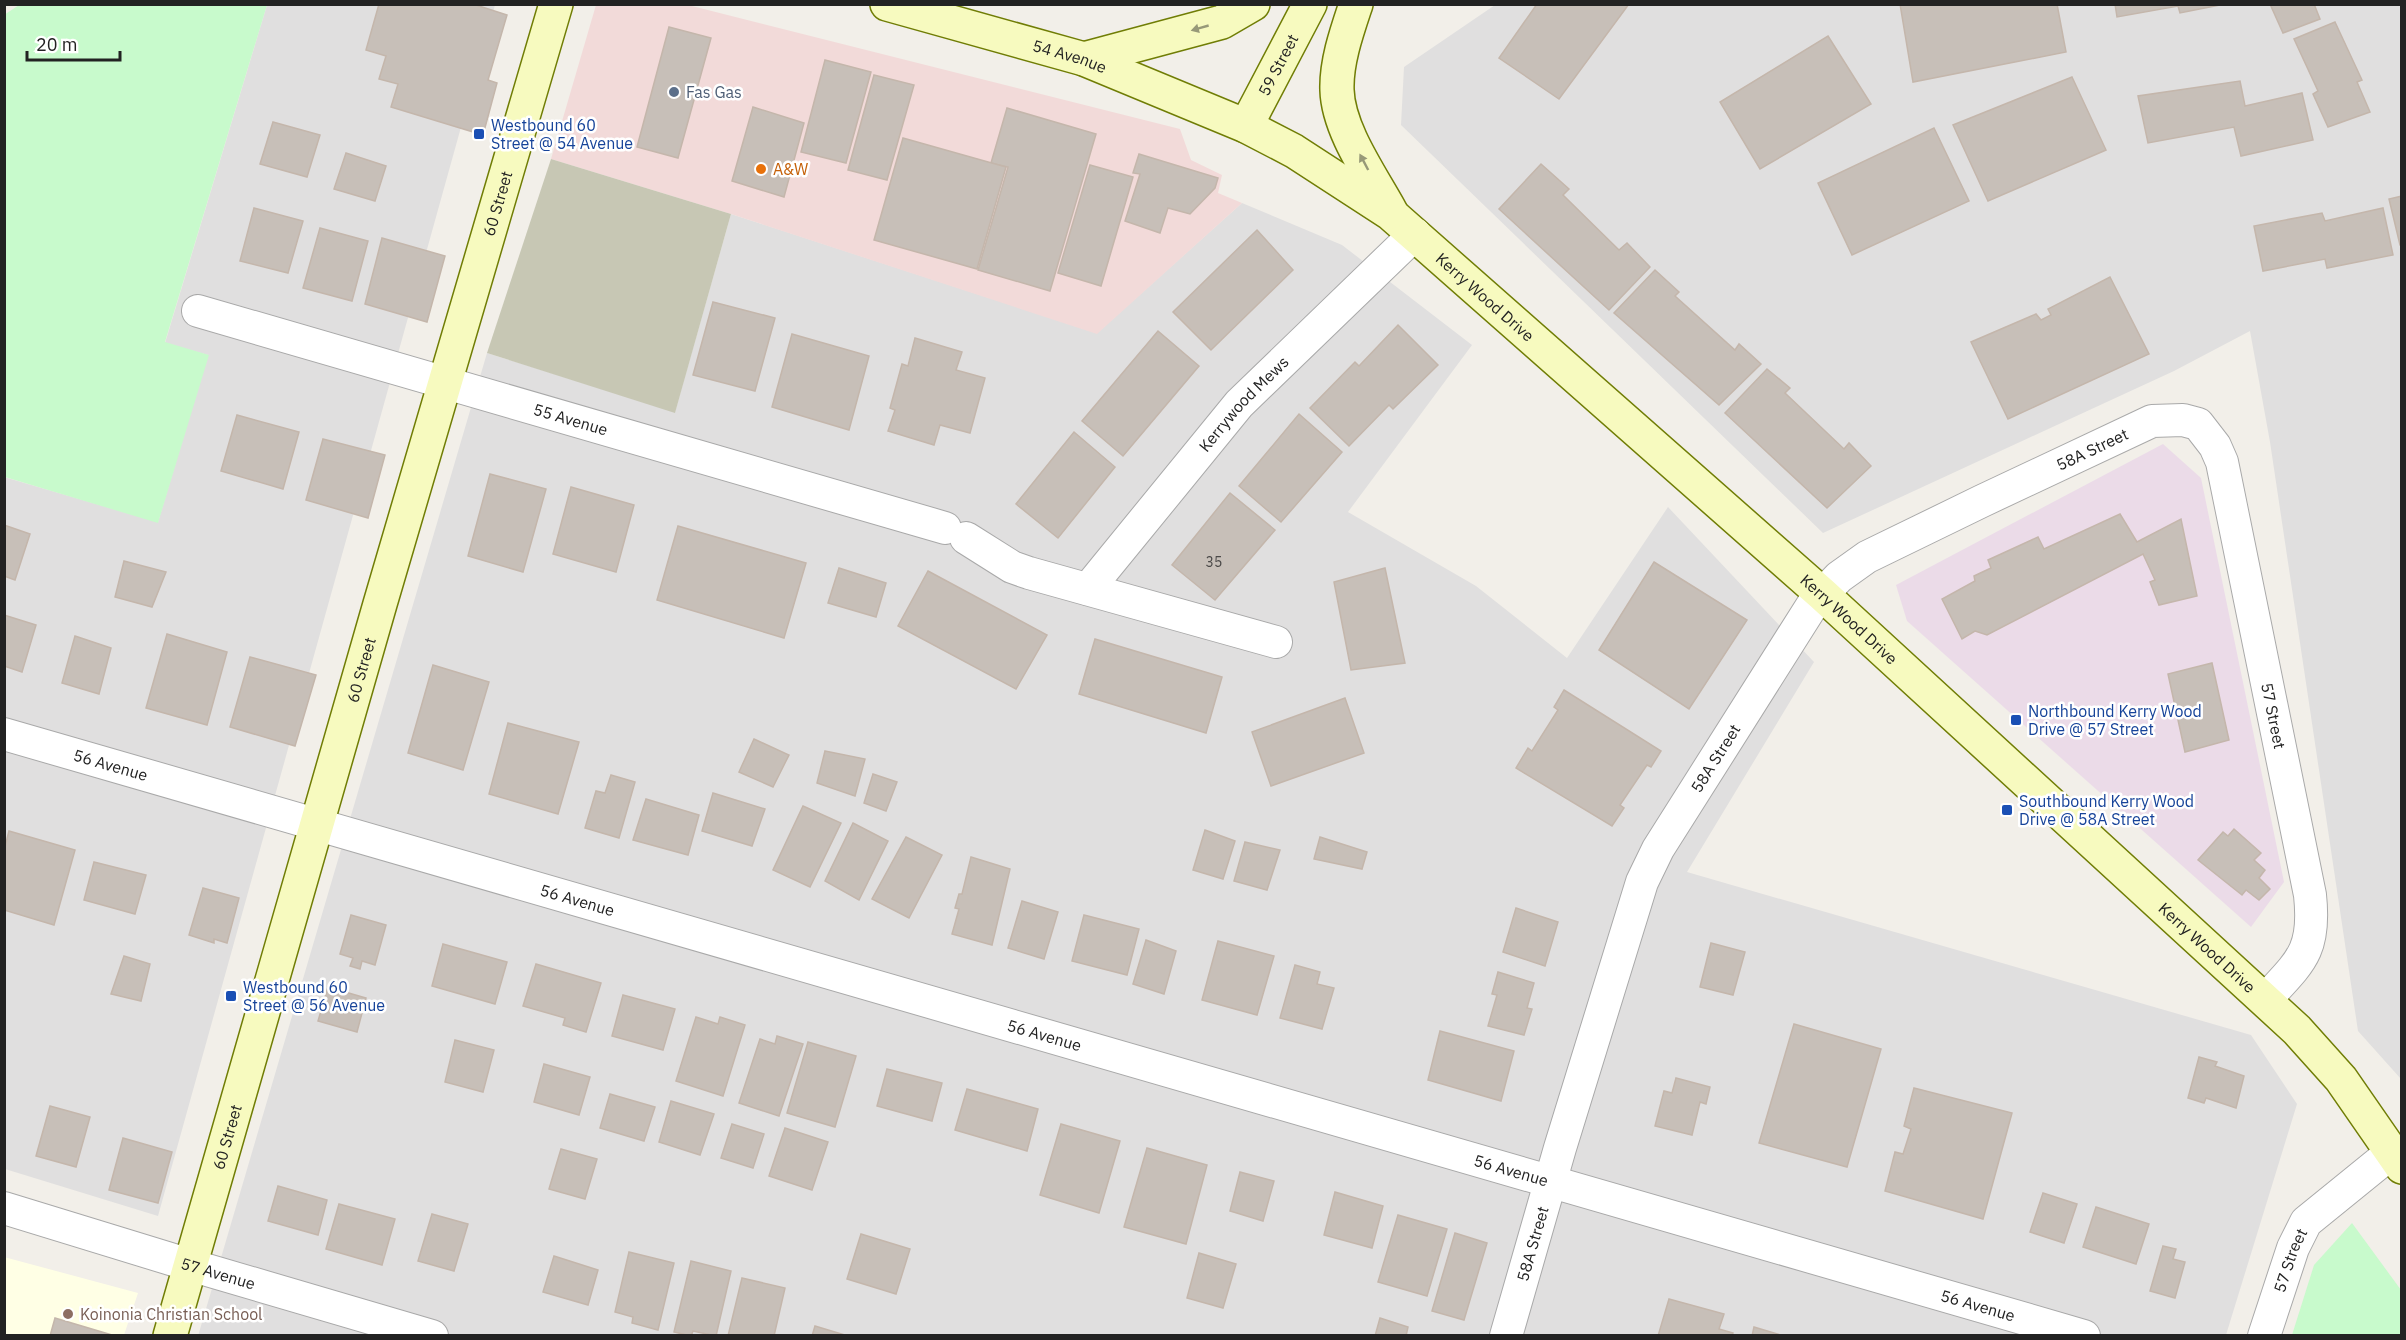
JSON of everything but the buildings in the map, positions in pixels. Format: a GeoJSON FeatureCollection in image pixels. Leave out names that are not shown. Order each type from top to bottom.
{"type":"FeatureCollection","features":[{"type":"Feature","properties":{"kind":"street","name":"60 Street"},"geometry":{"type":"LineString","coordinates":[[170,1335],[444,382],[556,4]]}},
{"type":"Feature","properties":{"kind":"street","name":"54 Avenue"},"geometry":{"type":"LineString","coordinates":[[888,4],[1084,59],[1246,126]]}},
{"type":"Feature","properties":{"kind":"street"},"geometry":{"type":"LineString","coordinates":[[1084,59],[1222,22],[1253,4]]}},
{"type":"Feature","properties":{"kind":"street","name":"59 Street"},"geometry":{"type":"LineString","coordinates":[[1246,126],[1310,4]]}},
{"type":"Feature","properties":{"kind":"street"},"geometry":{"type":"LineString","coordinates":[[1356,4],[1340,67],[1337,90],[1340,112],[1347,131],[1403,224]]}},
{"type":"Feature","properties":{"kind":"street","name":"Kerry Wood Drive"},"geometry":{"type":"LineString","coordinates":[[1246,126],[1294,151],[1403,224],[1822,594],[2265,1000],[2329,1064],[2396,1160]]}},
{"type":"Feature","properties":{"kind":"street","name":"Kerrywood Mews"},"geometry":{"type":"LineString","coordinates":[[1088,589],[1239,404],[1403,224]]}},
{"type":"Feature","properties":{"kind":"street","name":"55 Avenue"},"geometry":{"type":"LineString","coordinates":[[198,311],[956,533],[1012,567],[1088,589]]}},
{"type":"Feature","properties":{"kind":"street","name":"58A Street"},"geometry":{"type":"LineString","coordinates":[[1506,1335],[1550,1181],[1642,882],[1658,849],[1799,624],[1822,594],[1839,577],[1867,557],[2152,421],[2183,420],[2198,424]]}},
{"type":"Feature","properties":{"kind":"street","name":"57 Street"},"geometry":{"type":"LineString","coordinates":[[2198,424],[2215,446],[2227,483],[2310,894],[2312,922],[2308,946],[2299,964],[2265,1000]]}},
{"type":"Feature","properties":{"kind":"street"},"geometry":{"type":"LineString","coordinates":[[1088,589],[1276,642]]}},
{"type":"Feature","properties":{"kind":"street","name":"56 Avenue"},"geometry":{"type":"LineString","coordinates":[[4,734],[2084,1335]]}},
{"type":"Feature","properties":{"kind":"street","name":"57 Street"},"geometry":{"type":"LineString","coordinates":[[2264,1335],[2293,1248],[2306,1222],[2396,1160]]}},
{"type":"Feature","properties":{"kind":"street","name":"57 Avenue"},"geometry":{"type":"LineString","coordinates":[[4,1208],[432,1335]]}},
{"type":"Feature","properties":{"kind":"shaded area"},"geometry":{"type":"Polygon","coordinates":[[[267,5],[495,5],[158,1216],[5,1169],[4,477],[158,522],[208,355],[165,343],[267,5]]]}},
{"type":"Feature","properties":{"kind":"shaded area"},"geometry":{"type":"Polygon","coordinates":[[[596,5],[688,5],[1180,129],[1191,160],[1222,175],[1218,193],[1242,203],[1097,334],[731,214],[551,159],[596,5]]]}},
{"type":"Feature","properties":{"kind":"shaded area"},"geometry":{"type":"Polygon","coordinates":[[[1495,5],[2401,5],[2401,1079],[2358,1031],[2270,442],[2250,331],[2174,371],[1823,533],[1401,125],[1404,67],[1495,5]]]}},
{"type":"Feature","properties":{"kind":"shaded area"},"geometry":{"type":"Polygon","coordinates":[[[551,159],[731,214],[675,413],[487,353],[551,159]]]}},
{"type":"Feature","properties":{"kind":"shaded area"},"geometry":{"type":"Polygon","coordinates":[[[1242,203],[1342,245],[1472,345],[1348,512],[1476,586],[1567,658],[1668,507],[1814,662],[1687,872],[2251,1035],[2297,1104],[2226,1335],[198,1336],[487,353],[675,412],[731,214],[1097,333],[1242,203]]]}},
{"type":"Feature","properties":{"kind":"shaded area"},"geometry":{"type":"Polygon","coordinates":[[[2163,444],[2201,478],[2284,882],[2251,927],[1907,621],[1896,585],[2163,444]]]}},
{"type":"Feature","properties":{"kind":"shaded area","name":"Koinonia Christian School"},"geometry":{"type":"Polygon","coordinates":[[[4,1257],[138,1293],[124,1335],[5,1335],[4,1257]]]}},
{"type":"Feature","properties":{"kind":"green space"},"geometry":{"type":"Polygon","coordinates":[[[19,5],[267,5],[165,342],[209,355],[158,523],[5,477],[4,15],[19,5]]]}},
{"type":"Feature","properties":{"kind":"green space"},"geometry":{"type":"Polygon","coordinates":[[[2352,1223],[2401,1290],[2401,1335],[2292,1335],[2314,1265],[2352,1223]]]}},
{"type":"Feature","properties":{"kind":"place","name":"Fas Gas"},"geometry":{"type":"Point","coordinates":[674,92]}},
{"type":"Feature","properties":{"kind":"place","name":"Westbound 60 Street @ 54 Avenue"},"geometry":{"type":"Point","coordinates":[479,134]}},
{"type":"Feature","properties":{"kind":"place","name":"A&W"},"geometry":{"type":"Point","coordinates":[761,169]}},
{"type":"Feature","properties":{"kind":"place","name":"Northbound Kerry Wood Drive @ 57 Street"},"geometry":{"type":"Point","coordinates":[2016,720]}},
{"type":"Feature","properties":{"kind":"place","name":"Southbound Kerry Wood Drive @ 58A Street"},"geometry":{"type":"Point","coordinates":[2007,810]}},
{"type":"Feature","properties":{"kind":"place","name":"Westbound 60 Street @ 56 Avenue"},"geometry":{"type":"Point","coordinates":[231,996]}},
{"type":"Feature","properties":{"kind":"place","name":"Koinonia Christian School"},"geometry":{"type":"Point","coordinates":[68,1314]}}]}
